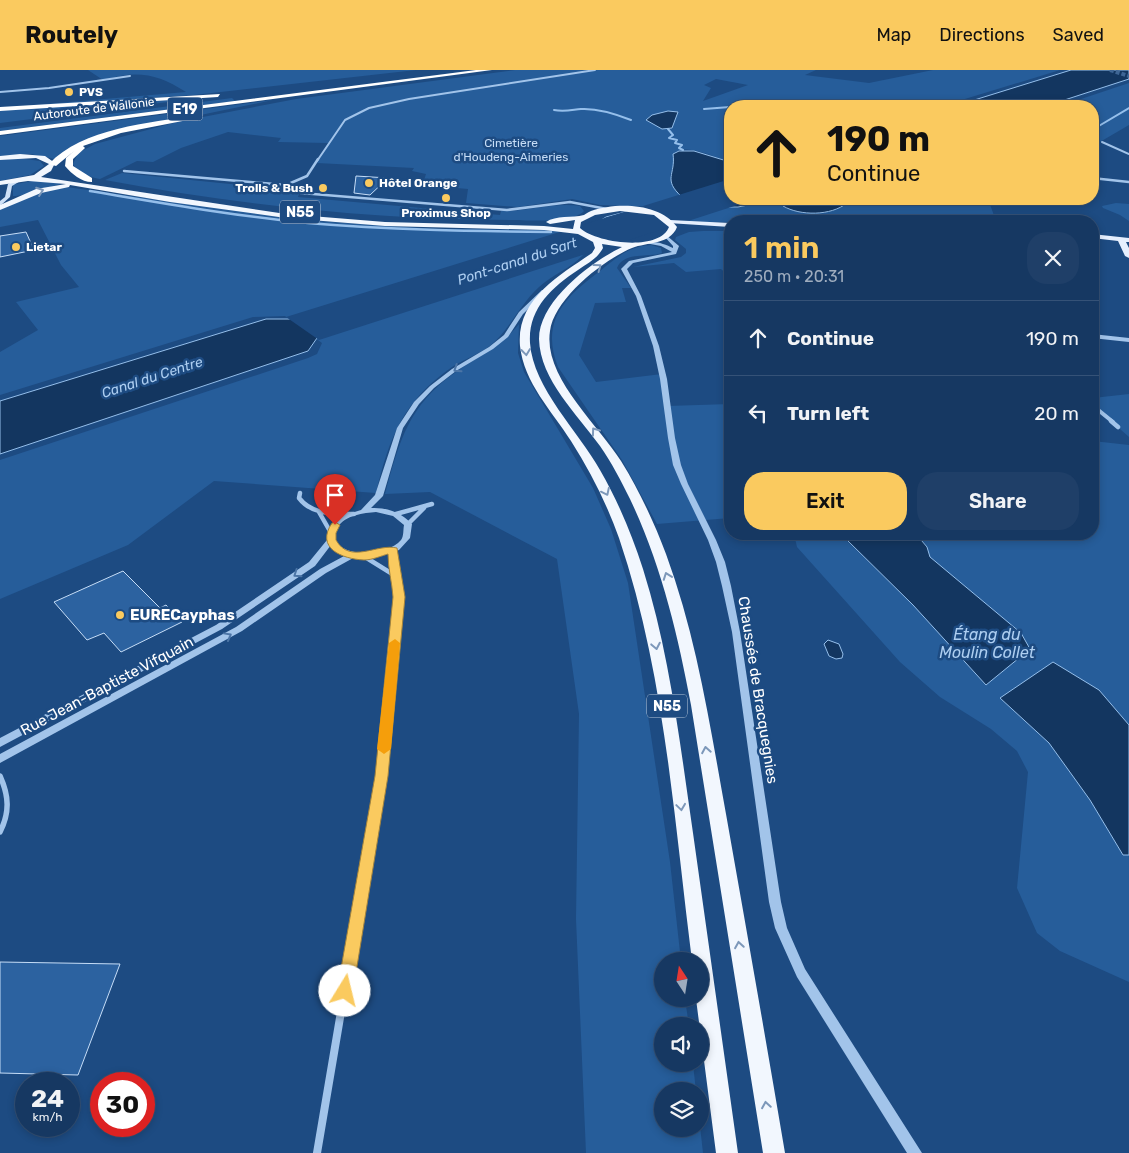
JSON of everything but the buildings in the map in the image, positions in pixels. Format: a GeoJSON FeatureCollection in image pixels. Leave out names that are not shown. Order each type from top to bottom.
{"type":"FeatureCollection","features":[{"type":"Feature","properties":{"kind":"highway","name":"Autoroute de Wallonie"},"geometry":{"type":"LineString","coordinates":[[0,125],[439,70]]}},
{"type":"Feature","properties":{"kind":"highway","name":"Autoroute de Wallonie"},"geometry":{"type":"LineString","coordinates":[[0,133],[489,70]]}},
{"type":"Feature","properties":{"kind":"highway"},"geometry":{"type":"LineString","coordinates":[[51,167],[63,153],[88,141],[236,108],[369,85]]}},
{"type":"Feature","properties":{"kind":"highway"},"geometry":{"type":"LineString","coordinates":[[296,87],[304,87]]}},
{"type":"Feature","properties":{"kind":"highway"},"geometry":{"type":"LineString","coordinates":[[0,109],[138,102],[226,94]]}},
{"type":"Feature","properties":{"kind":"highway"},"geometry":{"type":"LineString","coordinates":[[86,183],[69,166],[74,154],[94,142],[135,130]]}},
{"type":"Feature","properties":{"kind":"highway","name":"N55"},"geometry":{"type":"LineString","coordinates":[[0,158],[33,156],[47,159],[57,174],[86,183],[170,200],[286,216],[385,224],[538,228],[579,232]]}},
{"type":"Feature","properties":{"kind":"highway","name":"N55"},"geometry":{"type":"LineString","coordinates":[[27,179],[51,167]]}},
{"type":"Feature","properties":{"kind":"highway","name":"N55"},"geometry":{"type":"LineString","coordinates":[[0,183],[27,179],[49,179],[256,207],[343,216],[555,222],[584,216]]}},
{"type":"Feature","properties":{"kind":"highway"},"geometry":{"type":"LineString","coordinates":[[0,206],[45,189],[86,183]]}},
{"type":"Feature","properties":{"kind":"highway"},"geometry":{"type":"LineString","coordinates":[[611,210],[646,212],[670,222],[673,227],[669,234],[642,243],[597,241],[579,232],[576,224],[584,216],[611,210]]}},
{"type":"Feature","properties":{"kind":"highway","name":"N55"},"geometry":{"type":"LineString","coordinates":[[597,241],[600,248],[595,255],[544,291],[531,312],[526,325],[526,353],[528,364],[539,384],[590,460],[607,492],[628,540],[656,642],[687,849],[727,1153]]}},
{"type":"Feature","properties":{"kind":"highway","name":"N55"},"geometry":{"type":"LineString","coordinates":[[642,243],[627,247],[616,254],[562,296],[553,308],[546,325],[545,351],[558,380],[613,458],[635,496],[671,589],[699,706],[774,1153]]}},
{"type":"Feature","properties":{"kind":"main road"},"geometry":{"type":"LineString","coordinates":[[0,206],[7,197],[10,185],[18,180]]}},
{"type":"Feature","properties":{"kind":"main road"},"geometry":{"type":"LineString","coordinates":[[670,222],[724,225]]}},
{"type":"Feature","properties":{"kind":"main road"},"geometry":{"type":"LineString","coordinates":[[669,234],[700,229],[724,229]]}},
{"type":"Feature","properties":{"kind":"main road"},"geometry":{"type":"LineString","coordinates":[[1099,237],[1127,239],[1129,256]]}},
{"type":"Feature","properties":{"kind":"street"},"geometry":{"type":"LineString","coordinates":[[124,171],[286,185],[307,176],[348,118],[383,104],[595,70]]}},
{"type":"Feature","properties":{"kind":"street"},"geometry":{"type":"LineString","coordinates":[[0,92],[61,87],[130,76]]}},
{"type":"Feature","properties":{"kind":"street"},"geometry":{"type":"LineString","coordinates":[[1102,142],[1129,154]]}},
{"type":"Feature","properties":{"kind":"street"},"geometry":{"type":"LineString","coordinates":[[1099,179],[1129,182]]}},
{"type":"Feature","properties":{"kind":"street"},"geometry":{"type":"LineString","coordinates":[[286,185],[287,190],[301,193],[506,210],[561,202],[611,210]]}},
{"type":"Feature","properties":{"kind":"street"},"geometry":{"type":"LineString","coordinates":[[584,216],[588,211],[585,205]]}},
{"type":"Feature","properties":{"kind":"street"},"geometry":{"type":"LineString","coordinates":[[642,243],[662,245],[674,251],[676,246],[669,234]]}},
{"type":"Feature","properties":{"kind":"street","name":"Chaussée de Bracquegnies"},"geometry":{"type":"LineString","coordinates":[[674,251],[668,256],[631,262],[624,269],[631,278],[641,302],[659,359],[666,392],[669,432],[679,471],[713,542],[728,592],[736,632],[775,902],[781,928],[801,973],[915,1153]]}},
{"type":"Feature","properties":{"kind":"street"},"geometry":{"type":"LineString","coordinates":[[364,511],[379,496],[400,428],[416,403],[432,387],[454,370],[491,348],[506,336],[521,313],[544,291]]}},
{"type":"Feature","properties":{"kind":"street"},"geometry":{"type":"LineString","coordinates":[[1099,337],[1129,340]]}},
{"type":"Feature","properties":{"kind":"street"},"geometry":{"type":"LineString","coordinates":[[1099,411],[1118,427]]}},
{"type":"Feature","properties":{"kind":"street"},"geometry":{"type":"LineString","coordinates":[[300,493],[302,504],[319,512],[354,514]]}},
{"type":"Feature","properties":{"kind":"street"},"geometry":{"type":"LineString","coordinates":[[396,514],[432,504]]}},
{"type":"Feature","properties":{"kind":"street"},"geometry":{"type":"LineString","coordinates":[[319,512],[334,547],[352,555],[365,556],[393,550],[407,538],[408,524],[425,507]]}},
{"type":"Feature","properties":{"kind":"street","name":"Rue Jean-Baptiste Vifquain"},"geometry":{"type":"LineString","coordinates":[[0,743],[218,627],[312,564],[331,537],[335,525],[354,514],[376,510],[396,514]]}},
{"type":"Feature","properties":{"kind":"street"},"geometry":{"type":"LineString","coordinates":[[396,514],[408,524]]}},
{"type":"Feature","properties":{"kind":"street"},"geometry":{"type":"LineString","coordinates":[[393,550],[394,575]]}},
{"type":"Feature","properties":{"kind":"street","name":"Rue Jean-Baptiste Vifquain"},"geometry":{"type":"LineString","coordinates":[[0,759],[240,629],[324,571],[352,555]]}},
{"type":"Feature","properties":{"kind":"street"},"geometry":{"type":"LineString","coordinates":[[317,1153],[381,776],[399,597],[398,582],[394,575],[365,556]]}},
{"type":"Feature","properties":{"kind":"street"},"geometry":{"type":"LineString","coordinates":[[0,776],[7,789],[10,807],[0,832]]}},
{"type":"Feature","properties":{"kind":"green space"},"geometry":{"type":"Polygon","coordinates":[[[88,70],[416,70],[194,95],[0,108],[186,92],[156,77],[136,74],[103,80],[88,70]]]}},
{"type":"Feature","properties":{"kind":"green space","name":"Cimetière d'Houdeng-Aimeries"},"geometry":{"type":"Polygon","coordinates":[[[515,70],[816,70],[805,75],[869,83],[933,70],[1060,70],[962,100],[724,100],[724,160],[693,150],[679,151],[673,154],[674,162],[670,176],[691,202],[724,201],[724,205],[791,205],[824,211],[840,205],[990,205],[994,215],[724,215],[724,222],[691,222],[653,207],[600,205],[572,199],[518,207],[466,203],[468,189],[457,188],[460,183],[424,180],[426,174],[412,171],[414,168],[317,163],[328,143],[278,142],[281,138],[228,132],[181,148],[153,162],[137,161],[100,179],[81,173],[73,164],[78,153],[95,144],[177,122],[296,99],[515,70]],[[716,79],[704,85],[711,88],[703,101],[748,85],[716,79]]]}},
{"type":"Feature","properties":{"kind":"green space"},"geometry":{"type":"Polygon","coordinates":[[[1129,83],[1129,125],[1099,142],[1099,100],[1078,100],[1129,83]]]}},
{"type":"Feature","properties":{"kind":"green space"},"geometry":{"type":"Polygon","coordinates":[[[200,98],[0,123],[0,110],[200,98]]]}},
{"type":"Feature","properties":{"kind":"green space"},"geometry":{"type":"Polygon","coordinates":[[[232,98],[235,101],[0,131],[0,128],[232,98]]]}},
{"type":"Feature","properties":{"kind":"green space"},"geometry":{"type":"Polygon","coordinates":[[[273,100],[99,136],[72,146],[54,159],[31,154],[0,156],[0,136],[273,100]]]}},
{"type":"Feature","properties":{"kind":"green space"},"geometry":{"type":"Polygon","coordinates":[[[18,158],[40,161],[44,166],[30,175],[0,181],[0,160],[18,158]]]}},
{"type":"Feature","properties":{"kind":"green space"},"geometry":{"type":"Polygon","coordinates":[[[122,173],[240,185],[276,184],[279,185],[282,191],[299,194],[298,197],[500,215],[501,211],[560,205],[580,206],[584,211],[570,218],[538,221],[357,214],[256,204],[105,180],[122,173]]]}},
{"type":"Feature","properties":{"kind":"green space"},"geometry":{"type":"Polygon","coordinates":[[[38,180],[62,184],[13,196],[13,185],[38,180]]]}},
{"type":"Feature","properties":{"kind":"green space"},"geometry":{"type":"Polygon","coordinates":[[[66,187],[315,221],[438,229],[556,230],[575,234],[590,243],[585,253],[578,260],[544,283],[532,294],[491,345],[452,367],[421,393],[400,422],[386,455],[376,493],[214,481],[128,545],[0,599],[0,460],[308,358],[317,354],[322,343],[285,316],[253,317],[0,395],[0,352],[38,330],[16,302],[79,287],[61,265],[38,220],[0,227],[0,209],[39,192],[66,187]]]}},
{"type":"Feature","properties":{"kind":"green space"},"geometry":{"type":"Polygon","coordinates":[[[1116,203],[1129,204],[1129,221],[1102,206],[1116,203]]]}},
{"type":"Feature","properties":{"kind":"green space"},"geometry":{"type":"Polygon","coordinates":[[[724,231],[724,272],[721,269],[686,272],[674,263],[633,267],[681,257],[686,253],[686,249],[675,240],[676,237],[689,232],[724,231]]]}},
{"type":"Feature","properties":{"kind":"green space"},"geometry":{"type":"Polygon","coordinates":[[[651,245],[661,248],[662,253],[631,257],[620,263],[617,268],[631,288],[622,288],[626,302],[595,303],[579,355],[596,382],[662,374],[667,406],[724,404],[724,518],[657,524],[622,460],[558,367],[553,351],[552,336],[554,323],[559,312],[576,290],[617,257],[629,250],[651,245]]]}},
{"type":"Feature","properties":{"kind":"green space"},"geometry":{"type":"Polygon","coordinates":[[[519,324],[518,353],[524,372],[593,488],[611,529],[628,583],[670,862],[680,952],[654,952],[654,1008],[686,1008],[688,1017],[654,1017],[654,1072],[694,1072],[695,1082],[654,1082],[654,1137],[701,1137],[703,1153],[586,1153],[576,919],[579,714],[557,559],[430,492],[385,494],[401,441],[408,426],[427,397],[440,384],[497,345],[519,324]]]}},
{"type":"Feature","properties":{"kind":"green space"},"geometry":{"type":"Polygon","coordinates":[[[1129,394],[1129,437],[1099,410],[1099,397],[1129,394]]]}},
{"type":"Feature","properties":{"kind":"green space"},"geometry":{"type":"Polygon","coordinates":[[[1099,442],[1129,445],[1129,725],[1099,690],[1000,698],[1049,743],[1090,800],[1123,855],[1129,855],[1129,982],[1060,951],[1037,933],[1017,888],[1028,772],[1017,751],[991,729],[940,697],[900,662],[797,547],[795,540],[847,540],[913,605],[986,685],[1030,649],[1021,633],[929,557],[927,547],[921,540],[1099,540],[1099,442]]]}},
{"type":"Feature","properties":{"kind":"water"},"geometry":{"type":"Polygon","coordinates":[[[1071,70],[1129,70],[1129,79],[1064,100],[974,100],[1071,70]]]}},
{"type":"Feature","properties":{"kind":"water"},"geometry":{"type":"Polygon","coordinates":[[[668,111],[678,112],[672,128],[662,129],[646,120],[652,115],[668,111]]]}},
{"type":"Feature","properties":{"kind":"water","name":"Canal du Centre"},"geometry":{"type":"Polygon","coordinates":[[[679,151],[694,151],[724,160],[724,205],[748,205],[719,207],[317,338],[308,351],[0,454],[0,401],[266,319],[289,319],[595,224],[606,217],[682,197],[676,191],[671,181],[673,154],[679,151]]]}},
{"type":"Feature","properties":{"kind":"water"},"geometry":{"type":"Polygon","coordinates":[[[844,205],[833,210],[815,213],[798,212],[783,206],[844,205]]]}},
{"type":"Feature","properties":{"kind":"water","name":"Étang du Moulin Collet"},"geometry":{"type":"Polygon","coordinates":[[[847,540],[921,540],[927,547],[930,557],[1021,633],[1030,649],[986,685],[913,605],[847,540]]]}},
{"type":"Feature","properties":{"kind":"water"},"geometry":{"type":"Polygon","coordinates":[[[828,640],[839,644],[843,654],[842,658],[836,659],[829,656],[824,644],[828,640]]]}},
{"type":"Feature","properties":{"kind":"water","name":"Étang du Moulin Collet"},"geometry":{"type":"Polygon","coordinates":[[[1053,662],[1099,690],[1129,725],[1129,855],[1123,855],[1090,800],[1049,743],[1000,698],[1053,662]]]}},
{"type":"Feature","properties":{"kind":"pier","name":"Pont-canal du Sart"},"geometry":{"type":"Polygon","coordinates":[[[724,181],[724,205],[738,205],[319,340],[286,317],[724,181]]]}},
{"type":"Feature","properties":{"kind":"waterway"},"geometry":{"type":"LineString","coordinates":[[704,109],[724,107]]}},
{"type":"Feature","properties":{"kind":"waterway"},"geometry":{"type":"LineString","coordinates":[[1099,126],[1129,108]]}},
{"type":"Feature","properties":{"kind":"waterway"},"geometry":{"type":"LineString","coordinates":[[554,110],[594,109],[631,120]]}},
{"type":"Feature","properties":{"kind":"waterway"},"geometry":{"type":"LineString","coordinates":[[668,129],[673,135],[669,138],[677,140],[675,143],[682,145],[679,148],[683,150]]}},
{"type":"Feature","properties":{"kind":"waterway"},"geometry":{"type":"LineString","coordinates":[[90,191],[171,205],[308,223],[399,229],[551,232]]}},
{"type":"Feature","properties":{"kind":"tunnel"},"geometry":{"type":"LineString","coordinates":[[1110,70],[1129,76]]}},
{"type":"Feature","properties":{"kind":"slow traffic"},"geometry":{"type":"LineString","coordinates":[[384,749],[395,643]]}},
{"type":"Feature","properties":{"kind":"place","name":"PVS"},"geometry":{"type":"Point","coordinates":[69,92]}},
{"type":"Feature","properties":{"kind":"place","name":"Hôtel Orange"},"geometry":{"type":"Point","coordinates":[369,183]}},
{"type":"Feature","properties":{"kind":"place","name":"Trolls & Bush"},"geometry":{"type":"Point","coordinates":[323,188]}},
{"type":"Feature","properties":{"kind":"place","name":"Proximus Shop"},"geometry":{"type":"Point","coordinates":[446,198]}},
{"type":"Feature","properties":{"kind":"place","name":"Lietar"},"geometry":{"type":"Point","coordinates":[16,247]}},
{"type":"Feature","properties":{"kind":"place","name":"EURECayphas"},"geometry":{"type":"Point","coordinates":[120,615]}},
{"type":"Feature","properties":{"kind":"route"},"geometry":{"type":"LineString","coordinates":[[335,525],[331,533],[331,540],[334,547],[342,552],[365,556],[378,555],[393,550],[394,575],[398,582],[399,597],[381,776],[345,991]]}}]}
